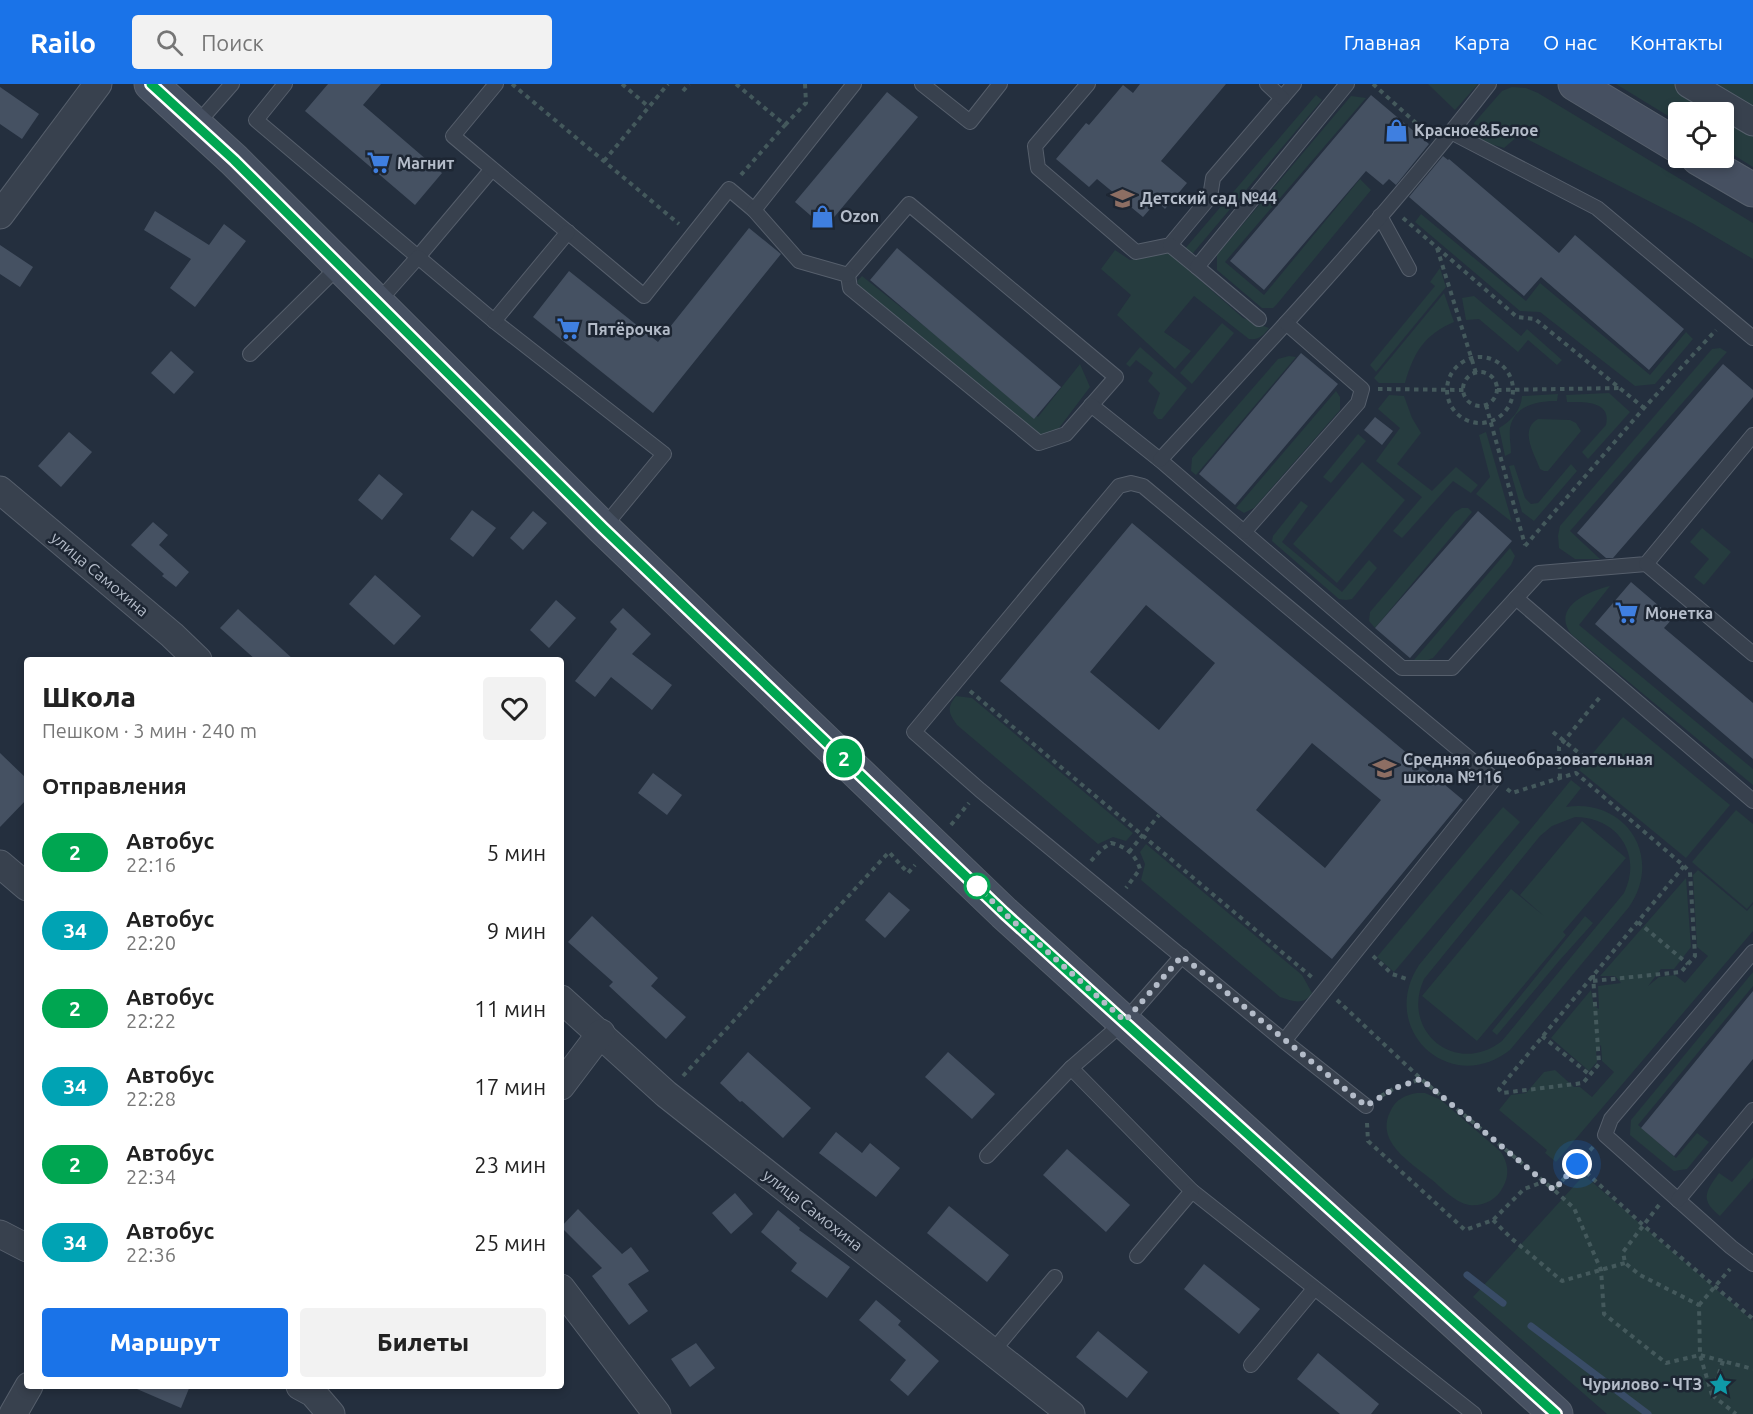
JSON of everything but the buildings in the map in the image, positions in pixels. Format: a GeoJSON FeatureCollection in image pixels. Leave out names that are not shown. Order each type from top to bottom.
{"type":"FeatureCollection","features":[{"type":"Feature","properties":{"kind":"street"},"geometry":{"type":"LineString","coordinates":[[0,215],[98,84]]}},
{"type":"Feature","properties":{"kind":"street"},"geometry":{"type":"LineString","coordinates":[[151,84],[234,160],[603,528],[1004,913],[1125,1021],[1544,1410]]}},
{"type":"Feature","properties":{"kind":"street"},"geometry":{"type":"LineString","coordinates":[[1575,84],[1668,140]]}},
{"type":"Feature","properties":{"kind":"street"},"geometry":{"type":"LineString","coordinates":[[1689,84],[1721,92],[1753,122]]}},
{"type":"Feature","properties":{"kind":"street"},"geometry":{"type":"LineString","coordinates":[[1715,168],[1753,190]]}},
{"type":"Feature","properties":{"kind":"street","name":"улица Самохина"},"geometry":{"type":"LineString","coordinates":[[0,490],[172,635],[195,657]]}},
{"type":"Feature","properties":{"kind":"street"},"geometry":{"type":"LineString","coordinates":[[0,864],[24,884]]}},
{"type":"Feature","properties":{"kind":"street","name":"улица Самохина"},"geometry":{"type":"LineString","coordinates":[[564,1002],[666,1094],[1071,1414]]}},
{"type":"Feature","properties":{"kind":"street"},"geometry":{"type":"LineString","coordinates":[[564,1082],[601,1033]]}},
{"type":"Feature","properties":{"kind":"street"},"geometry":{"type":"LineString","coordinates":[[0,1234],[24,1246]]}},
{"type":"Feature","properties":{"kind":"street"},"geometry":{"type":"LineString","coordinates":[[564,1292],[657,1414]]}},
{"type":"Feature","properties":{"kind":"street"},"geometry":{"type":"LineString","coordinates":[[13,1414],[27,1389]]}},
{"type":"Feature","properties":{"kind":"street"},"geometry":{"type":"LineString","coordinates":[[315,1389],[331,1414]]}},
{"type":"Feature","properties":{"kind":"lane"},"geometry":{"type":"LineString","coordinates":[[196,125],[232,84]]}},
{"type":"Feature","properties":{"kind":"lane"},"geometry":{"type":"LineString","coordinates":[[285,84],[256,120],[494,321],[664,454],[603,528]]}},
{"type":"Feature","properties":{"kind":"lane"},"geometry":{"type":"LineString","coordinates":[[496,84],[453,136],[644,296],[729,189],[754,210],[799,261],[848,274]]}},
{"type":"Feature","properties":{"kind":"lane"},"geometry":{"type":"LineString","coordinates":[[754,210],[854,84]]}},
{"type":"Feature","properties":{"kind":"lane"},"geometry":{"type":"LineString","coordinates":[[922,84],[970,122],[1000,84]]}},
{"type":"Feature","properties":{"kind":"lane"},"geometry":{"type":"LineString","coordinates":[[1088,84],[1035,146],[1038,168],[1136,252],[1170,245],[1210,197],[1213,178],[1294,84]]}},
{"type":"Feature","properties":{"kind":"lane"},"geometry":{"type":"LineString","coordinates":[[1267,84],[1282,98]]}},
{"type":"Feature","properties":{"kind":"lane"},"geometry":{"type":"LineString","coordinates":[[1197,267],[1347,84]]}},
{"type":"Feature","properties":{"kind":"lane"},"geometry":{"type":"LineString","coordinates":[[1160,460],[1286,323],[1384,211],[1489,84]]}},
{"type":"Feature","properties":{"kind":"lane"},"geometry":{"type":"LineString","coordinates":[[1451,132],[1597,208],[1753,338]]}},
{"type":"Feature","properties":{"kind":"lane"},"geometry":{"type":"LineString","coordinates":[[378,302],[492,169]]}},
{"type":"Feature","properties":{"kind":"lane"},"geometry":{"type":"LineString","coordinates":[[909,204],[1116,377],[1091,405],[1066,434],[1040,443],[850,288],[848,274],[909,204]]}},
{"type":"Feature","properties":{"kind":"lane"},"geometry":{"type":"LineString","coordinates":[[1384,211],[1410,269]]}},
{"type":"Feature","properties":{"kind":"lane"},"geometry":{"type":"LineString","coordinates":[[494,321],[568,232]]}},
{"type":"Feature","properties":{"kind":"lane"},"geometry":{"type":"LineString","coordinates":[[1170,245],[1260,319]]}},
{"type":"Feature","properties":{"kind":"lane"},"geometry":{"type":"LineString","coordinates":[[250,354],[340,265]]}},
{"type":"Feature","properties":{"kind":"lane"},"geometry":{"type":"LineString","coordinates":[[1244,532],[1358,403],[1362,389],[1286,323]]}},
{"type":"Feature","properties":{"kind":"lane"},"geometry":{"type":"LineString","coordinates":[[1091,405],[1160,460],[1402,668],[1452,668],[1539,573],[1646,564],[1753,654]]}},
{"type":"Feature","properties":{"kind":"lane"},"geometry":{"type":"LineString","coordinates":[[1646,564],[1753,435]]}},
{"type":"Feature","properties":{"kind":"lane"},"geometry":{"type":"LineString","coordinates":[[1284,1041],[1494,779],[1143,486],[1131,483],[1119,486],[914,732],[980,790],[1284,1041],[1366,1106]]}},
{"type":"Feature","properties":{"kind":"lane"},"geometry":{"type":"LineString","coordinates":[[1516,598],[1753,801]]}},
{"type":"Feature","properties":{"kind":"lane"},"geometry":{"type":"LineString","coordinates":[[1753,952],[1611,1119],[1605,1135],[1674,1196],[1737,1247],[1753,1264]]}},
{"type":"Feature","properties":{"kind":"lane"},"geometry":{"type":"LineString","coordinates":[[987,1156],[1071,1068],[1125,1021],[1182,956]]}},
{"type":"Feature","properties":{"kind":"lane"},"geometry":{"type":"LineString","coordinates":[[1071,1068],[1192,1191],[1474,1414]]}},
{"type":"Feature","properties":{"kind":"lane"},"geometry":{"type":"LineString","coordinates":[[1674,1196],[1753,1110]]}},
{"type":"Feature","properties":{"kind":"lane"},"geometry":{"type":"LineString","coordinates":[[1137,1256],[1192,1191]]}},
{"type":"Feature","properties":{"kind":"lane"},"geometry":{"type":"LineString","coordinates":[[992,1352],[1055,1277]]}},
{"type":"Feature","properties":{"kind":"lane"},"geometry":{"type":"LineString","coordinates":[[1251,1365],[1314,1289]]}},
{"type":"Feature","properties":{"kind":"path"},"geometry":{"type":"LineString","coordinates":[[512,84],[692,235]]}},
{"type":"Feature","properties":{"kind":"path"},"geometry":{"type":"LineString","coordinates":[[622,84],[649,107]]}},
{"type":"Feature","properties":{"kind":"path"},"geometry":{"type":"LineString","coordinates":[[604,161],[669,84]]}},
{"type":"Feature","properties":{"kind":"path"},"geometry":{"type":"LineString","coordinates":[[683,91],[689,84]]}},
{"type":"Feature","properties":{"kind":"path"},"geometry":{"type":"LineString","coordinates":[[736,84],[785,125]]}},
{"type":"Feature","properties":{"kind":"path"},"geometry":{"type":"LineString","coordinates":[[729,189],[806,103],[805,84]]}},
{"type":"Feature","properties":{"kind":"path"},"geometry":{"type":"LineString","coordinates":[[1373,84],[1431,138]]}},
{"type":"Feature","properties":{"kind":"path"},"geometry":{"type":"LineString","coordinates":[[1384,211],[1436,246],[1517,317],[1535,319],[1644,408]]}},
{"type":"Feature","properties":{"kind":"path"},"geometry":{"type":"LineString","coordinates":[[1436,246],[1476,374]]}},
{"type":"Feature","properties":{"kind":"path"},"geometry":{"type":"LineString","coordinates":[[1486,405],[1525,546],[1644,408],[1729,316]]}},
{"type":"Feature","properties":{"kind":"path"},"geometry":{"type":"LineString","coordinates":[[1480,357],[1500,364],[1507,372],[1513,390],[1511,402],[1499,418],[1480,424],[1470,422],[1453,410],[1447,390],[1453,371],[1461,364],[1480,357]]}},
{"type":"Feature","properties":{"kind":"path"},"geometry":{"type":"LineString","coordinates":[[1476,374],[1489,375],[1496,383],[1495,397],[1486,405],[1479,406],[1467,400],[1464,390],[1468,378],[1476,374]]}},
{"type":"Feature","properties":{"kind":"path"},"geometry":{"type":"LineString","coordinates":[[1497,390],[1622,388]]}},
{"type":"Feature","properties":{"kind":"path"},"geometry":{"type":"LineString","coordinates":[[1362,389],[1464,390]]}},
{"type":"Feature","properties":{"kind":"path"},"geometry":{"type":"LineString","coordinates":[[958,681],[1326,989],[1421,1079],[1574,1208],[1601,1270],[1604,1314],[1666,1363],[1700,1355],[1753,1369]]}},
{"type":"Feature","properties":{"kind":"path"},"geometry":{"type":"LineString","coordinates":[[1560,778],[1559,747],[1600,697]]}},
{"type":"Feature","properties":{"kind":"path"},"geometry":{"type":"LineString","coordinates":[[1553,732],[1585,758]]}},
{"type":"Feature","properties":{"kind":"path"},"geometry":{"type":"LineString","coordinates":[[1494,779],[1512,793],[1576,773],[1690,872],[1695,956],[1681,972],[1593,978]]}},
{"type":"Feature","properties":{"kind":"path"},"geometry":{"type":"LineString","coordinates":[[949,828],[980,790]]}},
{"type":"Feature","properties":{"kind":"path"},"geometry":{"type":"LineString","coordinates":[[1129,852],[1160,814]]}},
{"type":"Feature","properties":{"kind":"path"},"geometry":{"type":"LineString","coordinates":[[1102,849],[1111,843],[1120,845],[1129,852],[1138,861],[1140,869],[1134,879]]}},
{"type":"Feature","properties":{"kind":"path"},"geometry":{"type":"LineString","coordinates":[[666,1094],[889,852],[908,873],[921,859]]}},
{"type":"Feature","properties":{"kind":"path"},"geometry":{"type":"LineString","coordinates":[[1593,978],[1599,1064],[1583,1083],[1502,1093],[1499,1089],[1684,866]]}},
{"type":"Feature","properties":{"kind":"path"},"geometry":{"type":"LineString","coordinates":[[1638,922],[1688,964]]}},
{"type":"Feature","properties":{"kind":"path"},"geometry":{"type":"LineString","coordinates":[[1361,946],[1392,974],[1407,979]]}},
{"type":"Feature","properties":{"kind":"path"},"geometry":{"type":"LineString","coordinates":[[1542,1036],[1590,1075]]}},
{"type":"Feature","properties":{"kind":"path"},"geometry":{"type":"LineString","coordinates":[[1421,1079],[1395,1088],[1366,1106],[1368,1141],[1465,1230],[1493,1220],[1524,1189],[1544,1181]]}},
{"type":"Feature","properties":{"kind":"path"},"geometry":{"type":"LineString","coordinates":[[1554,1190],[1605,1135]]}},
{"type":"Feature","properties":{"kind":"path"},"geometry":{"type":"LineString","coordinates":[[1577,1164],[1643,1225],[1753,1320]]}},
{"type":"Feature","properties":{"kind":"path"},"geometry":{"type":"LineString","coordinates":[[1674,1196],[1643,1225],[1623,1252],[1625,1263],[1640,1275],[1700,1305]]}},
{"type":"Feature","properties":{"kind":"path"},"geometry":{"type":"LineString","coordinates":[[1493,1220],[1562,1281],[1625,1263]]}},
{"type":"Feature","properties":{"kind":"path"},"geometry":{"type":"LineString","coordinates":[[1736,1414],[1712,1395],[1700,1355],[1700,1305],[1715,1287],[1737,1247]]}},
{"type":"Feature","properties":{"kind":"path"},"geometry":{"type":"LineString","coordinates":[[1712,1395],[1724,1361]]}},
{"type":"Feature","properties":{"kind":"green space"},"geometry":{"type":"Polygon","coordinates":[[[1428,84],[1478,84],[1455,110],[1428,84]]]}},
{"type":"Feature","properties":{"kind":"green space"},"geometry":{"type":"Polygon","coordinates":[[[1616,84],[1753,84],[1753,167],[1734,155],[1734,102],[1668,102],[1668,116],[1616,84]]]}},
{"type":"Feature","properties":{"kind":"green space"},"geometry":{"type":"Polygon","coordinates":[[[1512,87],[1526,88],[1538,93],[1753,223],[1753,259],[1692,223],[1519,135],[1504,148],[1483,141],[1476,135],[1474,123],[1502,91],[1512,87]]]}},
{"type":"Feature","properties":{"kind":"green space"},"geometry":{"type":"Polygon","coordinates":[[[1316,95],[1322,100],[1183,265],[1243,318],[1269,328],[1260,337],[1249,339],[1194,296],[1164,332],[1191,351],[1175,369],[1117,315],[1131,295],[1101,269],[1115,250],[1130,260],[1183,251],[1316,95]]]}},
{"type":"Feature","properties":{"kind":"green space"},"geometry":{"type":"Polygon","coordinates":[[[1351,96],[1366,98],[1225,262],[1264,295],[1360,179],[1371,190],[1277,304],[1273,308],[1262,308],[1217,270],[1217,255],[1351,96]]]}},
{"type":"Feature","properties":{"kind":"green space"},"geometry":{"type":"Polygon","coordinates":[[[1421,214],[1526,301],[1540,283],[1650,375],[1686,332],[1693,339],[1655,384],[1635,386],[1540,312],[1520,311],[1415,222],[1421,214]]]}},
{"type":"Feature","properties":{"kind":"green space"},"geometry":{"type":"Polygon","coordinates":[[[1440,268],[1446,287],[1376,372],[1370,365],[1435,286],[1430,282],[1440,268]]]}},
{"type":"Feature","properties":{"kind":"green space"},"geometry":{"type":"Polygon","coordinates":[[[862,276],[1038,417],[1080,364],[1090,387],[1059,428],[1043,437],[861,291],[857,281],[862,276]]]}},
{"type":"Feature","properties":{"kind":"green space"},"geometry":{"type":"Polygon","coordinates":[[[1444,293],[1454,322],[1435,333],[1422,346],[1412,362],[1405,383],[1379,383],[1374,378],[1444,293]]]}},
{"type":"Feature","properties":{"kind":"green space"},"geometry":{"type":"Polygon","coordinates":[[[1474,296],[1521,336],[1527,329],[1562,360],[1557,365],[1528,340],[1518,352],[1479,319],[1466,320],[1462,298],[1474,296]]]}},
{"type":"Feature","properties":{"kind":"green space"},"geometry":{"type":"Polygon","coordinates":[[[1222,323],[1234,333],[1192,384],[1180,373],[1222,323]]]}},
{"type":"Feature","properties":{"kind":"green space"},"geometry":{"type":"Polygon","coordinates":[[[1140,347],[1187,388],[1162,419],[1158,419],[1153,413],[1160,393],[1148,381],[1153,373],[1136,360],[1130,367],[1126,364],[1140,347]]]}},
{"type":"Feature","properties":{"kind":"green space"},"geometry":{"type":"Polygon","coordinates":[[[1720,348],[1727,352],[1570,531],[1600,559],[1575,559],[1559,548],[1560,526],[1712,349],[1720,348]]]}},
{"type":"Feature","properties":{"kind":"green space"},"geometry":{"type":"Polygon","coordinates":[[[1296,357],[1196,475],[1191,471],[1192,458],[1278,359],[1296,357]]]}},
{"type":"Feature","properties":{"kind":"green space"},"geometry":{"type":"Polygon","coordinates":[[[1336,391],[1340,397],[1340,410],[1254,508],[1244,513],[1236,508],[1336,391]]]}},
{"type":"Feature","properties":{"kind":"green space"},"geometry":{"type":"Polygon","coordinates":[[[1609,393],[1630,412],[1588,459],[1582,452],[1606,425],[1605,411],[1594,404],[1567,402],[1566,395],[1609,393]]]}},
{"type":"Feature","properties":{"kind":"green space"},"geometry":{"type":"Polygon","coordinates":[[[1558,394],[1557,401],[1535,403],[1516,414],[1510,428],[1511,453],[1505,456],[1499,428],[1515,415],[1522,396],[1558,394]]]}},
{"type":"Feature","properties":{"kind":"green space"},"geometry":{"type":"Polygon","coordinates":[[[1389,395],[1404,396],[1412,418],[1421,433],[1397,464],[1432,491],[1456,467],[1478,485],[1471,493],[1453,481],[1402,538],[1393,531],[1422,497],[1376,461],[1400,428],[1378,409],[1389,395]]]}},
{"type":"Feature","properties":{"kind":"green space"},"geometry":{"type":"Polygon","coordinates":[[[1538,419],[1570,420],[1576,423],[1581,431],[1548,471],[1540,469],[1530,442],[1529,429],[1538,419]]]}},
{"type":"Feature","properties":{"kind":"green space"},"geometry":{"type":"Polygon","coordinates":[[[1486,432],[1512,522],[1476,494],[1490,477],[1479,435],[1486,432]]]}},
{"type":"Feature","properties":{"kind":"green space"},"geometry":{"type":"Polygon","coordinates":[[[1358,434],[1366,441],[1331,483],[1323,477],[1358,434]]]}},
{"type":"Feature","properties":{"kind":"green space"},"geometry":{"type":"Polygon","coordinates":[[[1362,462],[1405,500],[1337,583],[1293,544],[1362,462]]]}},
{"type":"Feature","properties":{"kind":"green space"},"geometry":{"type":"Polygon","coordinates":[[[1571,464],[1577,471],[1534,521],[1522,512],[1509,466],[1514,465],[1525,498],[1531,504],[1538,503],[1571,464]]]}},
{"type":"Feature","properties":{"kind":"green space"},"geometry":{"type":"Polygon","coordinates":[[[1301,501],[1308,506],[1282,542],[1342,592],[1369,560],[1377,568],[1352,599],[1339,599],[1272,541],[1273,536],[1301,501]]]}},
{"type":"Feature","properties":{"kind":"green space"},"geometry":{"type":"Polygon","coordinates":[[[1468,508],[1472,512],[1375,628],[1369,621],[1370,612],[1455,512],[1468,508]]]}},
{"type":"Feature","properties":{"kind":"green space"},"geometry":{"type":"Polygon","coordinates":[[[1702,528],[1731,552],[1704,585],[1694,577],[1709,559],[1690,542],[1702,528]]]}},
{"type":"Feature","properties":{"kind":"green space"},"geometry":{"type":"Polygon","coordinates":[[[1510,548],[1515,556],[1511,565],[1433,658],[1420,663],[1414,660],[1510,548]]]}},
{"type":"Feature","properties":{"kind":"green space"},"geometry":{"type":"Polygon","coordinates":[[[1610,586],[1579,625],[1753,769],[1753,785],[1571,634],[1566,624],[1569,608],[1583,596],[1610,586]]]}},
{"type":"Feature","properties":{"kind":"green space"},"geometry":{"type":"Polygon","coordinates":[[[956,696],[972,698],[1133,833],[1126,841],[1113,837],[1098,844],[957,725],[950,711],[956,696]]]}},
{"type":"Feature","properties":{"kind":"green space"},"geometry":{"type":"Polygon","coordinates":[[[1623,717],[1730,805],[1686,858],[1579,770],[1623,717]]]}},
{"type":"Feature","properties":{"kind":"green space"},"geometry":{"type":"Polygon","coordinates":[[[1571,780],[1581,788],[1566,807],[1587,807],[1606,812],[1621,821],[1633,834],[1640,851],[1642,869],[1639,888],[1629,907],[1510,1050],[1487,1062],[1465,1066],[1444,1061],[1426,1049],[1414,1032],[1407,1012],[1408,989],[1419,965],[1571,780]],[[1575,817],[1552,826],[1540,836],[1424,979],[1419,998],[1420,1016],[1426,1031],[1437,1043],[1451,1051],[1467,1054],[1484,1051],[1502,1041],[1624,893],[1629,879],[1628,852],[1614,831],[1603,823],[1575,817]]]}},
{"type":"Feature","properties":{"kind":"green space"},"geometry":{"type":"Polygon","coordinates":[[[1503,807],[1520,822],[1394,972],[1377,957],[1503,807]]]}},
{"type":"Feature","properties":{"kind":"green space"},"geometry":{"type":"Polygon","coordinates":[[[1736,810],[1753,824],[1753,902],[1747,909],[1692,862],[1736,810]]]}},
{"type":"Feature","properties":{"kind":"green space"},"geometry":{"type":"Polygon","coordinates":[[[1582,821],[1626,858],[1563,932],[1566,935],[1477,1041],[1422,996],[1511,889],[1544,916],[1520,895],[1582,821]]]}},
{"type":"Feature","properties":{"kind":"green space"},"geometry":{"type":"Polygon","coordinates":[[[1146,844],[1302,975],[1312,993],[1309,997],[1297,1001],[1280,997],[1141,880],[1145,864],[1140,852],[1146,844]]]}},
{"type":"Feature","properties":{"kind":"green space"},"geometry":{"type":"Polygon","coordinates":[[[1698,870],[1747,911],[1753,904],[1753,931],[1556,1162],[1545,1153],[1547,1150],[1499,1110],[1511,1095],[1526,1093],[1544,1072],[1555,1070],[1574,1087],[1580,1087],[1592,1097],[1614,1072],[1602,1061],[1601,1045],[1596,1050],[1597,1062],[1589,1071],[1551,1038],[1591,990],[1594,1006],[1599,1009],[1598,986],[1621,983],[1615,976],[1600,976],[1686,878],[1691,947],[1674,969],[1661,969],[1648,986],[1659,977],[1675,975],[1685,983],[1708,956],[1697,947],[1693,875],[1698,870]]]}},
{"type":"Feature","properties":{"kind":"green space"},"geometry":{"type":"Polygon","coordinates":[[[1585,916],[1593,923],[1497,1035],[1492,1031],[1585,916]]]}},
{"type":"Feature","properties":{"kind":"green space"},"geometry":{"type":"Polygon","coordinates":[[[1753,972],[1753,986],[1638,1125],[1676,1158],[1697,1133],[1709,1142],[1687,1169],[1674,1171],[1630,1135],[1631,1120],[1753,972]]]}},
{"type":"Feature","properties":{"kind":"green space"},"geometry":{"type":"Polygon","coordinates":[[[1417,1093],[1425,1093],[1441,1100],[1501,1152],[1507,1165],[1507,1178],[1500,1192],[1493,1199],[1484,1204],[1474,1205],[1458,1201],[1397,1150],[1387,1131],[1387,1121],[1391,1110],[1399,1100],[1417,1093]]]}},
{"type":"Feature","properties":{"kind":"green space"},"geometry":{"type":"Polygon","coordinates":[[[1753,1157],[1753,1178],[1720,1216],[1707,1200],[1710,1185],[1719,1173],[1732,1182],[1753,1157]]]}},
{"type":"Feature","properties":{"kind":"green space"},"geometry":{"type":"Polygon","coordinates":[[[1584,1175],[1753,1321],[1753,1414],[1607,1414],[1473,1297],[1584,1175]]]}},
{"type":"Feature","properties":{"kind":"waterway"},"geometry":{"type":"LineString","coordinates":[[1467,1275],[1503,1303]]}},
{"type":"Feature","properties":{"kind":"waterway"},"geometry":{"type":"LineString","coordinates":[[1531,1326],[1648,1414]]}},
{"type":"Feature","properties":{"kind":"bus line","name":"2"},"geometry":{"type":"LineString","coordinates":[[151,84],[234,160],[603,528],[935,844],[1004,913],[1556,1414]]}},
{"type":"Feature","properties":{"kind":"place","name":"Красное&Белое"},"geometry":{"type":"Point","coordinates":[1396,130]}},
{"type":"Feature","properties":{"kind":"place","name":"Магнит"},"geometry":{"type":"Point","coordinates":[379,163]}},
{"type":"Feature","properties":{"kind":"place","name":"Детский сад №44"},"geometry":{"type":"Point","coordinates":[1122,198]}},
{"type":"Feature","properties":{"kind":"place","name":"Ozon"},"geometry":{"type":"Point","coordinates":[822,216]}},
{"type":"Feature","properties":{"kind":"place","name":"Пятёрочка"},"geometry":{"type":"Point","coordinates":[569,329]}},
{"type":"Feature","properties":{"kind":"place","name":"Монетка"},"geometry":{"type":"Point","coordinates":[1627,613]}},
{"type":"Feature","properties":{"kind":"place","name":"Средняя общеобразовательная школа №116"},"geometry":{"type":"Point","coordinates":[1385,768]}},
{"type":"Feature","properties":{"kind":"place","name":"Чурилово - ЧТЗ"},"geometry":{"type":"Point","coordinates":[1720,1384]}},
{"type":"Feature","properties":{"kind":"route"},"geometry":{"type":"LineString","coordinates":[[977,886],[1125,1021],[1182,956],[1366,1106],[1395,1088],[1421,1079],[1554,1190],[1577,1164]]}}]}
